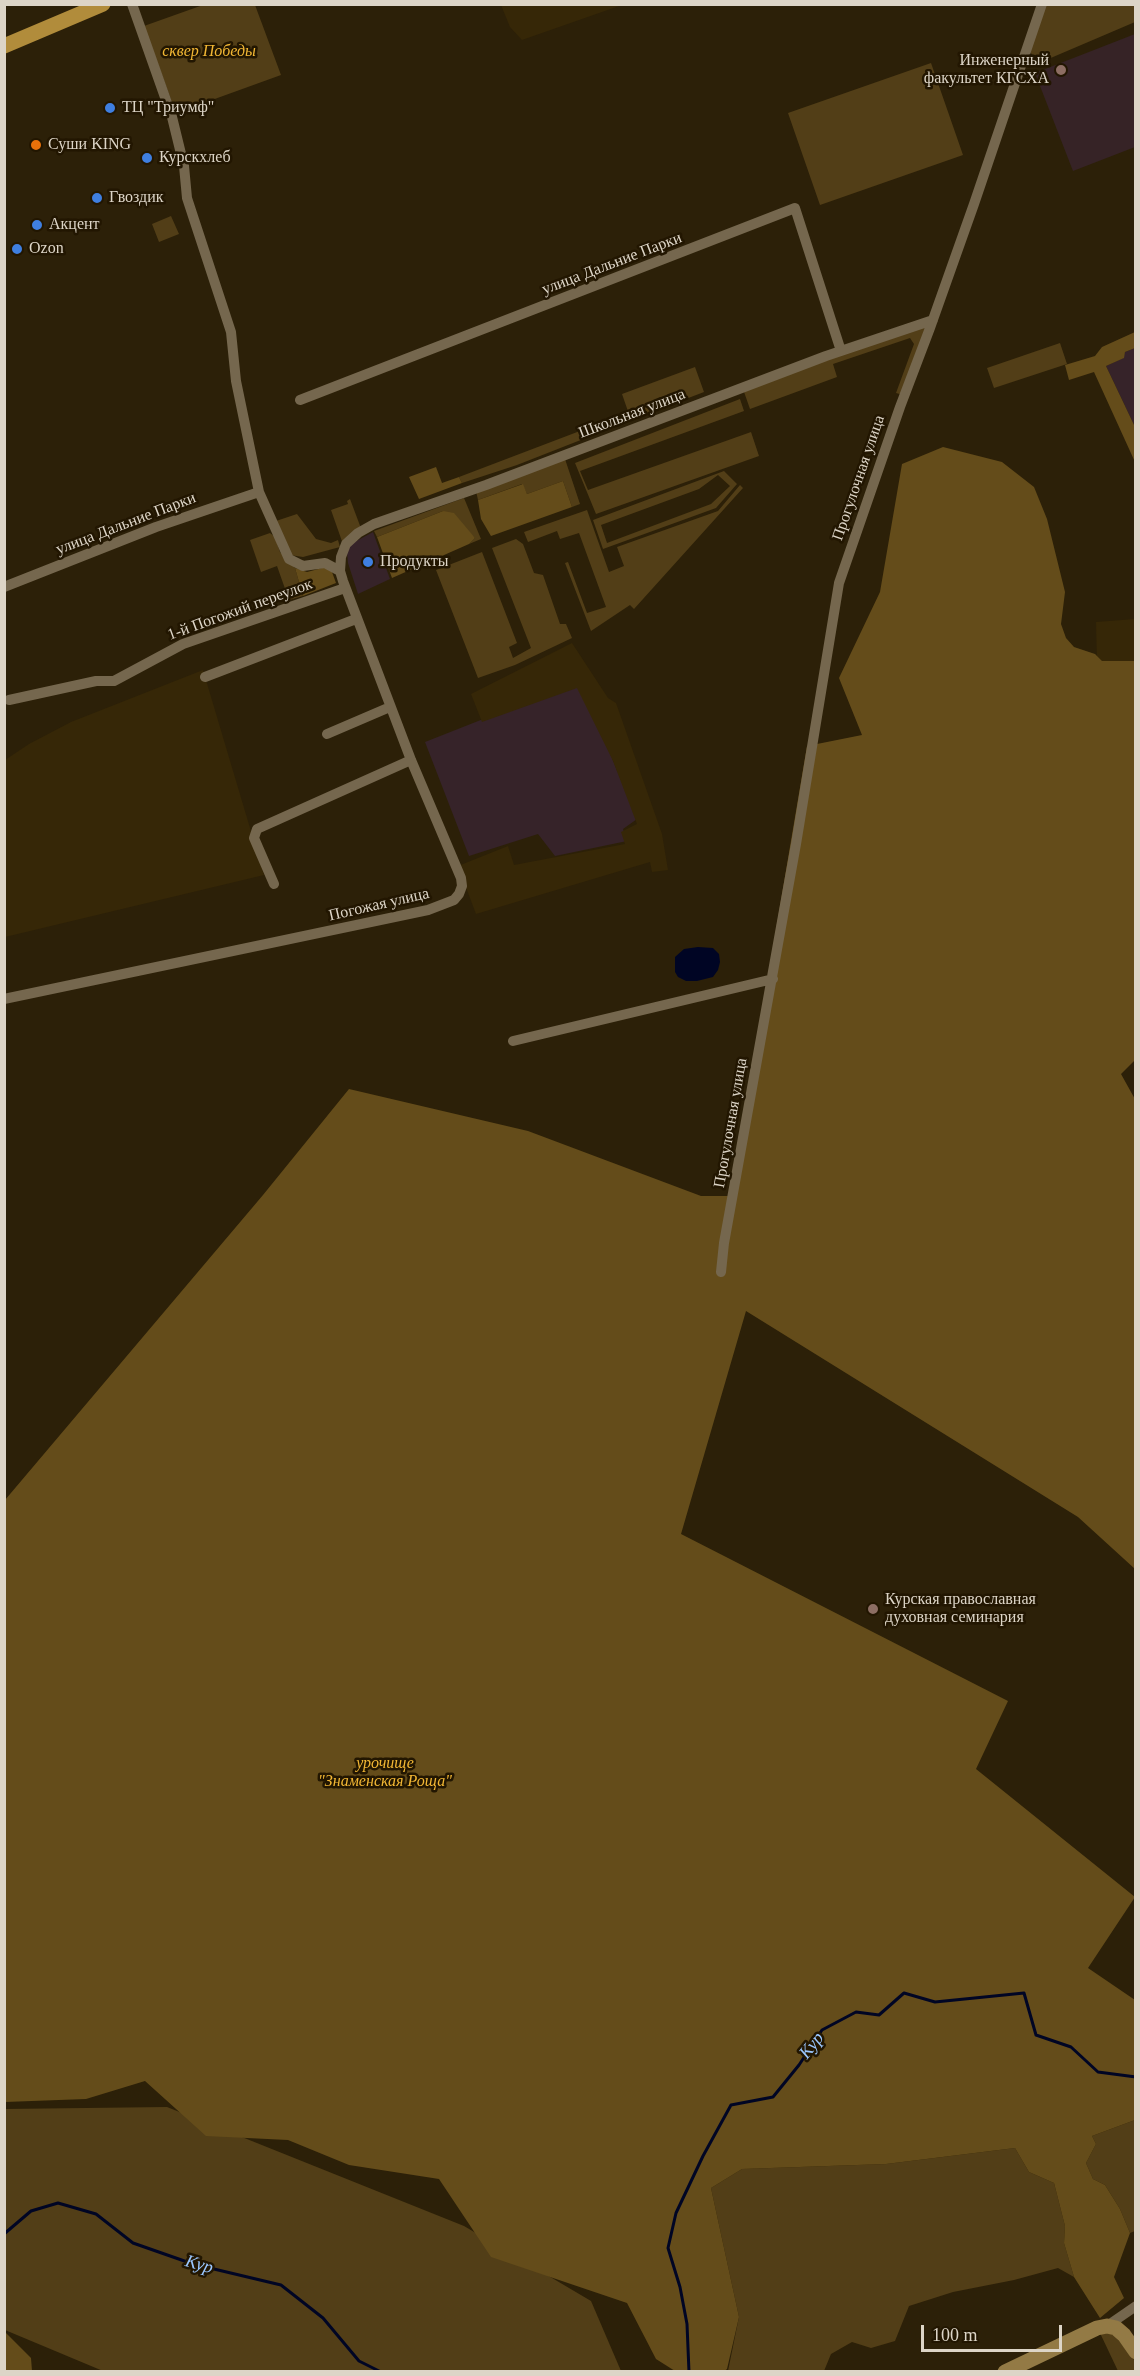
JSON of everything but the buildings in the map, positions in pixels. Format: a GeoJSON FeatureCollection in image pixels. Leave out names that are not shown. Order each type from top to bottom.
{"type":"FeatureCollection","features":[{"type":"Feature","properties":{"kind":"main road"},"geometry":{"type":"LineString","coordinates":[[4,46],[102,4]]}},
{"type":"Feature","properties":{"kind":"main road"},"geometry":{"type":"LineString","coordinates":[[4,56],[23,38]]}},
{"type":"Feature","properties":{"kind":"main road"},"geometry":{"type":"LineString","coordinates":[[1005,2372],[1097,2328],[1107,2326],[1116,2328],[1124,2335],[1136,2352]]}},
{"type":"Feature","properties":{"kind":"street"},"geometry":{"type":"LineString","coordinates":[[132,4],[172,117],[184,166],[187,198],[231,332],[236,381],[259,492],[289,559],[303,566],[325,563],[340,571]]}},
{"type":"Feature","properties":{"kind":"street","name":"Прогулочная улица"},"geometry":{"type":"LineString","coordinates":[[721,1272],[723,1243],[772,979],[839,583],[1042,4]]}},
{"type":"Feature","properties":{"kind":"street","name":"улица Дальние Парки"},"geometry":{"type":"LineString","coordinates":[[300,400],[795,208],[841,351]]}},
{"type":"Feature","properties":{"kind":"street","name":"Школьная улица"},"geometry":{"type":"LineString","coordinates":[[346,544],[358,533],[374,524],[486,485],[841,351],[933,320]]}},
{"type":"Feature","properties":{"kind":"street","name":"улица Дальние Парки"},"geometry":{"type":"LineString","coordinates":[[4,587],[156,527],[259,492]]}},
{"type":"Feature","properties":{"kind":"street","name":"Погожая улица"},"geometry":{"type":"LineString","coordinates":[[4,999],[428,910],[454,900],[462,886],[461,878],[411,760],[345,588],[340,571],[341,557],[346,544]]}},
{"type":"Feature","properties":{"kind":"street","name":"1-й Погожий переулок"},"geometry":{"type":"LineString","coordinates":[[9,700],[96,681],[114,681],[183,645],[345,588]]}},
{"type":"Feature","properties":{"kind":"street"},"geometry":{"type":"LineString","coordinates":[[205,676],[356,619]]}},
{"type":"Feature","properties":{"kind":"street"},"geometry":{"type":"LineString","coordinates":[[327,734],[390,707]]}},
{"type":"Feature","properties":{"kind":"street"},"geometry":{"type":"LineString","coordinates":[[274,884],[254,838],[257,829],[411,760]]}},
{"type":"Feature","properties":{"kind":"street"},"geometry":{"type":"LineString","coordinates":[[513,1041],[772,979]]}},
{"type":"Feature","properties":{"kind":"street"},"geometry":{"type":"LineString","coordinates":[[1107,2326],[1136,2306]]}},
{"type":"Feature","properties":{"kind":"shaded area"},"geometry":{"type":"Polygon","coordinates":[[[501,4],[622,5],[522,40],[510,27],[501,4]]]}},
{"type":"Feature","properties":{"kind":"shaded area"},"geometry":{"type":"Polygon","coordinates":[[[1135,34],[1135,147],[1073,171],[1035,73],[1135,34]]]}},
{"type":"Feature","properties":{"kind":"shaded area"},"geometry":{"type":"Polygon","coordinates":[[[1135,348],[1135,427],[1106,366],[1123,358],[1125,352],[1135,348]]]}},
{"type":"Feature","properties":{"kind":"shaded area"},"geometry":{"type":"Polygon","coordinates":[[[373,532],[390,579],[358,594],[347,553],[351,544],[373,532]]]}},
{"type":"Feature","properties":{"kind":"shaded area"},"geometry":{"type":"Polygon","coordinates":[[[1135,619],[1135,663],[1097,663],[1096,622],[1135,619]]]}},
{"type":"Feature","properties":{"kind":"shaded area"},"geometry":{"type":"Polygon","coordinates":[[[572,643],[608,698],[616,703],[662,834],[668,870],[652,872],[650,862],[476,914],[458,866],[508,846],[514,865],[625,844],[621,832],[637,824],[613,761],[577,688],[482,722],[471,694],[572,643]]]}},
{"type":"Feature","properties":{"kind":"shaded area"},"geometry":{"type":"Polygon","coordinates":[[[203,670],[264,875],[5,937],[5,760],[29,744],[71,722],[203,670]]]}},
{"type":"Feature","properties":{"kind":"shaded area"},"geometry":{"type":"Polygon","coordinates":[[[577,682],[603,736],[637,819],[623,829],[627,841],[555,856],[538,834],[469,856],[425,742],[577,682]]]}},
{"type":"Feature","properties":{"kind":"green space","name":"сквер Победы"},"geometry":{"type":"Polygon","coordinates":[[[203,5],[255,5],[281,75],[176,113],[144,26],[203,5]]]}},
{"type":"Feature","properties":{"kind":"green space"},"geometry":{"type":"Polygon","coordinates":[[[1045,5],[1135,5],[1135,22],[1046,60],[1038,61],[1030,52],[1045,5]]]}},
{"type":"Feature","properties":{"kind":"green space"},"geometry":{"type":"Polygon","coordinates":[[[931,63],[963,155],[820,205],[788,113],[931,63]]]}},
{"type":"Feature","properties":{"kind":"green space"},"geometry":{"type":"Polygon","coordinates":[[[171,216],[179,234],[159,242],[152,224],[171,216]]]}},
{"type":"Feature","properties":{"kind":"green space"},"geometry":{"type":"Polygon","coordinates":[[[927,323],[907,396],[896,393],[914,344],[910,338],[833,364],[837,377],[750,409],[743,389],[927,323]]]}},
{"type":"Feature","properties":{"kind":"green space"},"geometry":{"type":"Polygon","coordinates":[[[1135,332],[1135,348],[1125,352],[1124,358],[1106,366],[1135,427],[1135,462],[1094,372],[1069,380],[1065,365],[1095,356],[1102,347],[1135,332]]]}},
{"type":"Feature","properties":{"kind":"green space"},"geometry":{"type":"Polygon","coordinates":[[[1060,343],[1067,364],[994,388],[987,368],[1060,343]]]}},
{"type":"Feature","properties":{"kind":"green space"},"geometry":{"type":"Polygon","coordinates":[[[695,367],[704,392],[631,420],[622,394],[695,367]]]}},
{"type":"Feature","properties":{"kind":"green space"},"geometry":{"type":"Polygon","coordinates":[[[740,399],[744,411],[580,471],[588,490],[751,432],[759,456],[596,514],[575,463],[740,399]]]}},
{"type":"Feature","properties":{"kind":"green space"},"geometry":{"type":"Polygon","coordinates":[[[593,426],[596,434],[517,465],[462,483],[459,477],[593,426]]]}},
{"type":"Feature","properties":{"kind":"green space","name":"урочище \"Знаменская Роща\""},"geometry":{"type":"Polygon","coordinates":[[[943,447],[1002,462],[1034,487],[1047,519],[1065,592],[1061,624],[1066,638],[1074,647],[1095,654],[1102,661],[1135,661],[1136,1059],[1121,1074],[1136,1101],[1135,1569],[1078,1517],[746,1311],[681,1534],[1008,1701],[976,1769],[1135,1897],[1088,1968],[1135,2000],[1135,2120],[1092,2136],[1096,2144],[1086,2163],[1093,2179],[1105,2185],[1120,2209],[1130,2233],[1114,2277],[1124,2298],[1100,2318],[1074,2277],[1064,2243],[1065,2226],[1054,2183],[1029,2172],[1015,2148],[886,2164],[742,2169],[711,2188],[739,2317],[727,2369],[723,2372],[675,2371],[656,2359],[627,2303],[491,2257],[439,2179],[349,2165],[288,2140],[206,2136],[145,2081],[86,2099],[5,2102],[5,1500],[263,1195],[349,1089],[528,1131],[701,1196],[731,1196],[807,746],[862,735],[839,678],[880,592],[902,464],[943,447]]]}},
{"type":"Feature","properties":{"kind":"green space"},"geometry":{"type":"Polygon","coordinates":[[[565,459],[580,504],[572,507],[563,481],[527,494],[522,484],[478,500],[476,491],[565,459]]]}},
{"type":"Feature","properties":{"kind":"green space"},"geometry":{"type":"Polygon","coordinates":[[[436,467],[442,483],[459,477],[462,483],[419,499],[409,477],[436,467]]]}},
{"type":"Feature","properties":{"kind":"green space"},"geometry":{"type":"Polygon","coordinates":[[[724,471],[737,484],[716,508],[603,549],[593,520],[724,471]],[[718,475],[699,489],[601,525],[607,543],[711,504],[730,486],[718,475]]]}},
{"type":"Feature","properties":{"kind":"green space"},"geometry":{"type":"Polygon","coordinates":[[[563,481],[572,507],[491,536],[481,519],[478,500],[523,484],[527,494],[563,481]]]}},
{"type":"Feature","properties":{"kind":"green space"},"geometry":{"type":"Polygon","coordinates":[[[740,485],[743,488],[634,609],[630,605],[591,631],[565,563],[568,562],[587,613],[606,607],[579,533],[560,539],[557,531],[528,542],[524,532],[587,510],[609,572],[624,566],[617,547],[718,511],[740,485]]]}},
{"type":"Feature","properties":{"kind":"green space"},"geometry":{"type":"Polygon","coordinates":[[[464,498],[481,539],[469,544],[475,538],[443,511],[377,537],[374,531],[464,498]]]}},
{"type":"Feature","properties":{"kind":"green space"},"geometry":{"type":"Polygon","coordinates":[[[350,499],[362,531],[344,547],[331,510],[348,504],[347,501],[350,499]]]}},
{"type":"Feature","properties":{"kind":"green space"},"geometry":{"type":"Polygon","coordinates":[[[443,511],[454,513],[475,538],[469,544],[392,578],[377,537],[443,511]]]}},
{"type":"Feature","properties":{"kind":"green space"},"geometry":{"type":"Polygon","coordinates":[[[297,514],[316,539],[331,543],[338,540],[340,547],[303,557],[290,555],[276,521],[297,514]]]}},
{"type":"Feature","properties":{"kind":"green space"},"geometry":{"type":"Polygon","coordinates":[[[270,533],[275,537],[280,552],[295,568],[303,596],[289,600],[277,566],[261,572],[250,540],[270,533]]]}},
{"type":"Feature","properties":{"kind":"green space"},"geometry":{"type":"Polygon","coordinates":[[[516,539],[523,544],[534,573],[543,575],[560,624],[566,624],[572,638],[515,665],[478,678],[436,570],[482,552],[517,643],[509,647],[513,658],[531,648],[492,548],[516,539]]]}},
{"type":"Feature","properties":{"kind":"green space"},"geometry":{"type":"Polygon","coordinates":[[[326,567],[332,572],[336,583],[303,596],[295,568],[307,572],[326,567]]]}},
{"type":"Feature","properties":{"kind":"green space"},"geometry":{"type":"Polygon","coordinates":[[[167,2107],[464,2226],[591,2301],[621,2371],[103,2371],[5,2330],[4,2109],[167,2107]]]}},
{"type":"Feature","properties":{"kind":"green space"},"geometry":{"type":"Polygon","coordinates":[[[1135,2120],[1135,2231],[1130,2233],[1120,2209],[1105,2185],[1093,2179],[1086,2163],[1096,2144],[1092,2136],[1135,2120]]]}},
{"type":"Feature","properties":{"kind":"green space"},"geometry":{"type":"Polygon","coordinates":[[[1015,2148],[1029,2172],[1054,2183],[1065,2226],[1064,2243],[1074,2277],[1058,2268],[1014,2280],[953,2292],[909,2306],[895,2341],[871,2348],[852,2342],[831,2354],[824,2371],[728,2371],[739,2317],[711,2188],[742,2169],[886,2164],[1015,2148]]]}},
{"type":"Feature","properties":{"kind":"green space"},"geometry":{"type":"Polygon","coordinates":[[[5,2332],[31,2358],[32,2371],[5,2371],[5,2332]]]}},
{"type":"Feature","properties":{"kind":"green space"},"geometry":{"type":"Polygon","coordinates":[[[1112,2332],[1135,2361],[1135,2371],[1118,2371],[1100,2333],[1112,2332]]]}},
{"type":"Feature","properties":{"kind":"water"},"geometry":{"type":"Polygon","coordinates":[[[713,948],[719,954],[718,970],[713,977],[697,981],[686,981],[678,977],[675,972],[675,957],[684,949],[713,948]]]}},
{"type":"Feature","properties":{"kind":"waterway","name":"Кур"},"geometry":{"type":"LineString","coordinates":[[689,2372],[687,2324],[680,2287],[668,2248],[676,2213],[703,2156],[731,2105],[773,2097],[799,2065],[822,2030],[856,2012],[879,2015],[904,1993],[935,2002],[1024,1993],[1036,2035],[1071,2047],[1098,2072],[1136,2077]]}},
{"type":"Feature","properties":{"kind":"waterway","name":"Кур"},"geometry":{"type":"LineString","coordinates":[[4,2234],[31,2211],[58,2203],[96,2214],[133,2243],[193,2264],[281,2285],[323,2318],[359,2361],[381,2372]]}},
{"type":"Feature","properties":{"kind":"place","name":"Инженерный факультет КГСХА"},"geometry":{"type":"Point","coordinates":[1061,70]}},
{"type":"Feature","properties":{"kind":"place","name":"ТЦ \"Триумф\""},"geometry":{"type":"Point","coordinates":[110,108]}},
{"type":"Feature","properties":{"kind":"place","name":"Суши KING"},"geometry":{"type":"Point","coordinates":[36,145]}},
{"type":"Feature","properties":{"kind":"place","name":"Курскхлеб"},"geometry":{"type":"Point","coordinates":[147,158]}},
{"type":"Feature","properties":{"kind":"place","name":"Гвоздик"},"geometry":{"type":"Point","coordinates":[97,198]}},
{"type":"Feature","properties":{"kind":"place","name":"Акцент"},"geometry":{"type":"Point","coordinates":[37,225]}},
{"type":"Feature","properties":{"kind":"place","name":"Ozon"},"geometry":{"type":"Point","coordinates":[17,249]}},
{"type":"Feature","properties":{"kind":"place","name":"Продукты"},"geometry":{"type":"Point","coordinates":[368,562]}},
{"type":"Feature","properties":{"kind":"place","name":"Курская православная духовная семинария"},"geometry":{"type":"Point","coordinates":[873,1609]}}]}
